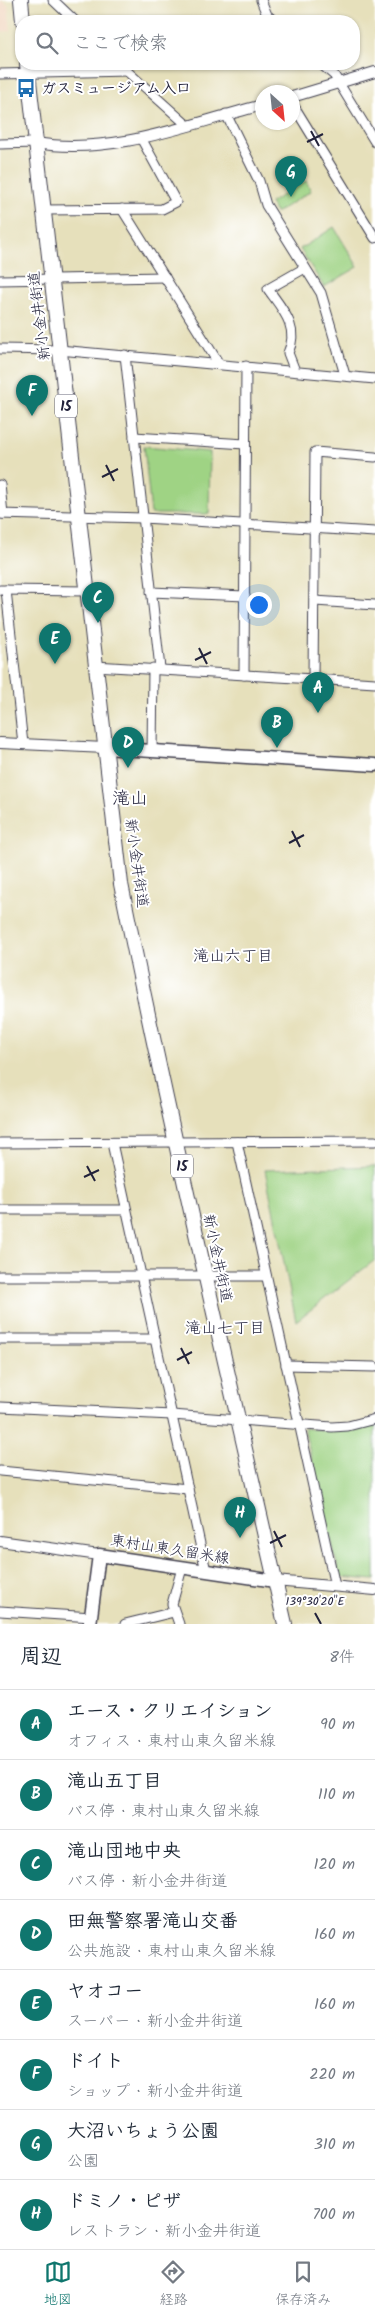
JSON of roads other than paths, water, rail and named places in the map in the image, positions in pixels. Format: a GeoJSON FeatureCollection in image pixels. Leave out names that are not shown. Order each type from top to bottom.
{"type":"FeatureCollection","features":[{"type":"Feature","properties":{"kind":"main road"},"geometry":{"type":"LineString","coordinates":[[21,0],[22,15]]}},
{"type":"Feature","properties":{"kind":"main road","name":"新小金井街道"},"geometry":{"type":"LineString","coordinates":[[28,70],[121,884],[146,1009],[205,1277],[285,1624]]}},
{"type":"Feature","properties":{"kind":"main road"},"geometry":{"type":"LineString","coordinates":[[105,748],[375,765]]}},
{"type":"Feature","properties":{"kind":"main road","name":"東村山東久留米線"},"geometry":{"type":"LineString","coordinates":[[91,1620],[99,1555],[275,1582]]}},
{"type":"Feature","properties":{"kind":"street"},"geometry":{"type":"LineString","coordinates":[[53,0],[69,15]]}},
{"type":"Feature","properties":{"kind":"street"},"geometry":{"type":"LineString","coordinates":[[261,0],[267,15]]}},
{"type":"Feature","properties":{"kind":"street"},"geometry":{"type":"LineString","coordinates":[[0,74],[19,70]]}},
{"type":"Feature","properties":{"kind":"street"},"geometry":{"type":"LineString","coordinates":[[94,70],[127,71],[187,125]]}},
{"type":"Feature","properties":{"kind":"street"},"geometry":{"type":"LineString","coordinates":[[328,70],[340,84],[375,142]]}},
{"type":"Feature","properties":{"kind":"street"},"geometry":{"type":"LineString","coordinates":[[300,94],[340,84],[375,72]]}},
{"type":"Feature","properties":{"kind":"street"},"geometry":{"type":"LineString","coordinates":[[0,144],[116,144],[255,106]]}},
{"type":"Feature","properties":{"kind":"street"},"geometry":{"type":"LineString","coordinates":[[226,114],[259,181],[266,205],[321,293],[345,375]]}},
{"type":"Feature","properties":{"kind":"street"},"geometry":{"type":"LineString","coordinates":[[300,116],[375,238]]}},
{"type":"Feature","properties":{"kind":"street"},"geometry":{"type":"LineString","coordinates":[[43,210],[162,209],[176,202],[141,138]]}},
{"type":"Feature","properties":{"kind":"street"},"geometry":{"type":"LineString","coordinates":[[122,209],[219,364]]}},
{"type":"Feature","properties":{"kind":"street"},"geometry":{"type":"LineString","coordinates":[[295,371],[288,352],[294,342],[290,323],[268,289],[305,268]]}},
{"type":"Feature","properties":{"kind":"street"},"geometry":{"type":"LineString","coordinates":[[0,280],[165,277]]}},
{"type":"Feature","properties":{"kind":"street"},"geometry":{"type":"LineString","coordinates":[[0,349],[59,350],[125,355],[375,379]]}},
{"type":"Feature","properties":{"kind":"street"},"geometry":{"type":"LineString","coordinates":[[125,355],[151,592],[156,668],[152,752]]}},
{"type":"Feature","properties":{"kind":"street"},"geometry":{"type":"LineString","coordinates":[[244,675],[246,366]]}},
{"type":"Feature","properties":{"kind":"street"},"geometry":{"type":"LineString","coordinates":[[134,437],[245,444]]}},
{"type":"Feature","properties":{"kind":"street"},"geometry":{"type":"LineString","coordinates":[[313,679],[315,452],[375,457]]}},
{"type":"Feature","properties":{"kind":"street"},"geometry":{"type":"LineString","coordinates":[[0,485],[1,514],[143,518],[375,532]]}},
{"type":"Feature","properties":{"kind":"street"},"geometry":{"type":"LineString","coordinates":[[23,744],[3,590],[87,591]]}},
{"type":"Feature","properties":{"kind":"street"},"geometry":{"type":"LineString","coordinates":[[151,592],[245,596]]}},
{"type":"Feature","properties":{"kind":"street"},"geometry":{"type":"LineString","coordinates":[[315,601],[375,606]]}},
{"type":"Feature","properties":{"kind":"street"},"geometry":{"type":"LineString","coordinates":[[95,666],[156,668],[375,683]]}},
{"type":"Feature","properties":{"kind":"street"},"geometry":{"type":"LineString","coordinates":[[0,743],[105,748]]}},
{"type":"Feature","properties":{"kind":"street"},"geometry":{"type":"LineString","coordinates":[[0,1143],[375,1140]]}},
{"type":"Feature","properties":{"kind":"street"},"geometry":{"type":"LineString","coordinates":[[237,1142],[335,1586]]}},
{"type":"Feature","properties":{"kind":"street"},"geometry":{"type":"LineString","coordinates":[[112,1143],[206,1571]]}},
{"type":"Feature","properties":{"kind":"street"},"geometry":{"type":"LineString","coordinates":[[0,1210],[126,1210]]}},
{"type":"Feature","properties":{"kind":"street"},"geometry":{"type":"LineString","coordinates":[[0,1276],[266,1276]]}},
{"type":"Feature","properties":{"kind":"street"},"geometry":{"type":"LineString","coordinates":[[0,1339],[155,1339]]}},
{"type":"Feature","properties":{"kind":"street"},"geometry":{"type":"LineString","coordinates":[[286,1365],[375,1367]]}},
{"type":"Feature","properties":{"kind":"street"},"geometry":{"type":"LineString","coordinates":[[0,1407],[348,1426],[375,1419]]}},
{"type":"Feature","properties":{"kind":"street"},"geometry":{"type":"LineString","coordinates":[[0,1471],[188,1490]]}},
{"type":"Feature","properties":{"kind":"street"},"geometry":{"type":"LineString","coordinates":[[0,1541],[99,1555]]}},
{"type":"Feature","properties":{"kind":"street"},"geometry":{"type":"LineString","coordinates":[[179,1624],[172,1604],[182,1568]]}},
{"type":"Feature","properties":{"kind":"street"},"geometry":{"type":"LineString","coordinates":[[275,1582],[375,1590]]}},
{"type":"Feature","properties":{"kind":"street"},"geometry":{"type":"LineString","coordinates":[[0,1611],[91,1620]]}},
{"type":"Feature","properties":{"kind":"street"},"geometry":{"type":"LineString","coordinates":[[124,1624],[174,1612]]}},
{"type":"Feature","properties":{"kind":"place","name":"ガスミュージアム入口"},"geometry":{"type":"Point","coordinates":[26,88]}},
{"type":"Feature","properties":{"kind":"place","name":"大沼いちょう公園"},"geometry":{"type":"Point","coordinates":[291,197]}},
{"type":"Feature","properties":{"kind":"place","name":"ドイト"},"geometry":{"type":"Point","coordinates":[32,416]}},
{"type":"Feature","properties":{"kind":"place","name":"滝山団地中央"},"geometry":{"type":"Point","coordinates":[98,623]}},
{"type":"Feature","properties":{"kind":"place","name":"ヤオコー"},"geometry":{"type":"Point","coordinates":[55,664]}},
{"type":"Feature","properties":{"kind":"place","name":"エース・クリエイション"},"geometry":{"type":"Point","coordinates":[318,713]}},
{"type":"Feature","properties":{"kind":"place","name":"滝山五丁目"},"geometry":{"type":"Point","coordinates":[277,748]}},
{"type":"Feature","properties":{"kind":"place","name":"田無警察署滝山交番"},"geometry":{"type":"Point","coordinates":[128,768]}},
{"type":"Feature","properties":{"kind":"place","name":"ドミノ・ピザ"},"geometry":{"type":"Point","coordinates":[240,1538]}},
{"type":"Feature","properties":{"kind":"district","name":"滝山"},"geometry":{"type":"Point","coordinates":[130,798]}},
{"type":"Feature","properties":{"kind":"district","name":"滝山六丁目"},"geometry":{"type":"Point","coordinates":[233,955]}},
{"type":"Feature","properties":{"kind":"district","name":"滝山七丁目"},"geometry":{"type":"Point","coordinates":[225,1327]}}]}
